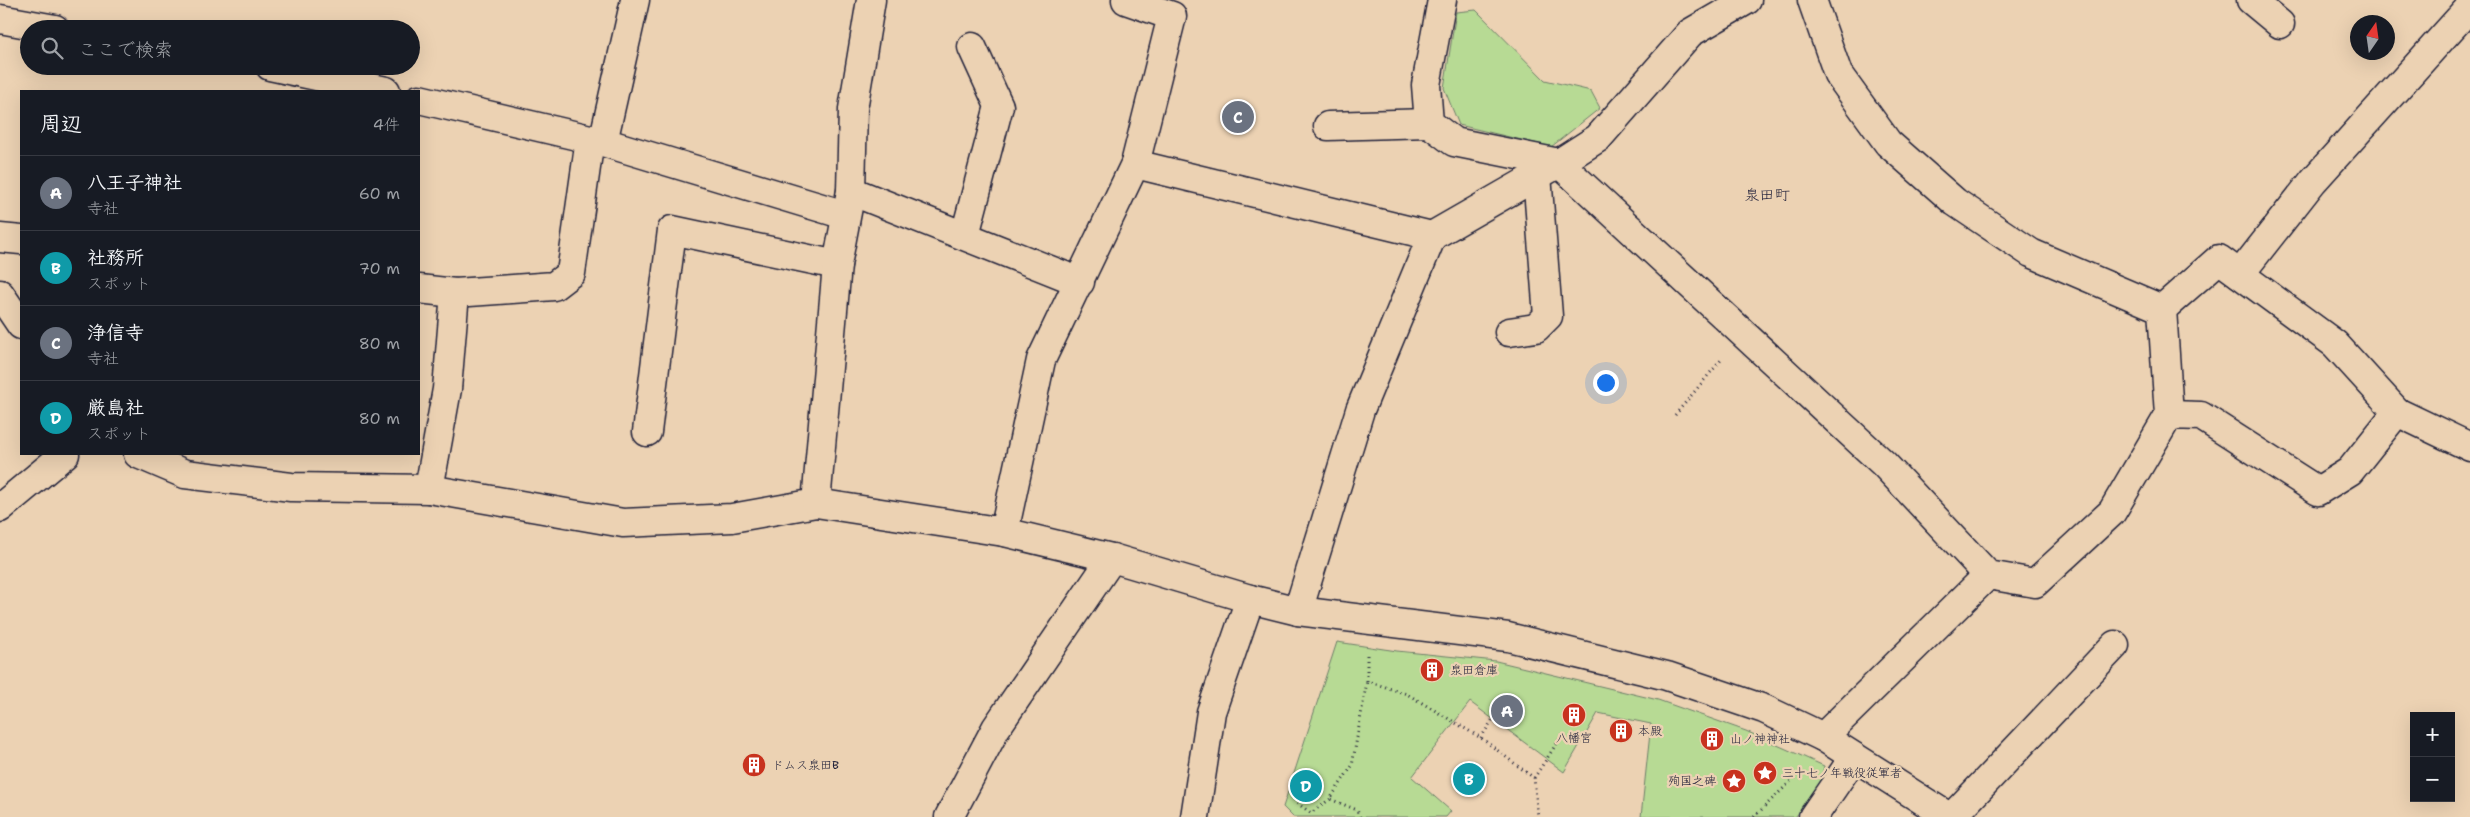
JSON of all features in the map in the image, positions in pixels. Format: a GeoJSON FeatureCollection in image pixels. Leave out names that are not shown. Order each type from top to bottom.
{"type":"FeatureCollection","features":[{"type":"Feature","properties":{"kind":"street"},"geometry":{"type":"LineString","coordinates":[[420,289],[455,293],[554,286],[571,273],[597,141],[635,0]]}},
{"type":"Feature","properties":{"kind":"street"},"geometry":{"type":"LineString","coordinates":[[816,503],[837,265],[848,203],[853,110],[871,0]]}},
{"type":"Feature","properties":{"kind":"street"},"geometry":{"type":"LineString","coordinates":[[1004,532],[1041,360],[1080,282],[1134,164],[1172,16],[1126,0]]}},
{"type":"Feature","properties":{"kind":"street"},"geometry":{"type":"LineString","coordinates":[[1429,123],[1426,85],[1442,0]]}},
{"type":"Feature","properties":{"kind":"street"},"geometry":{"type":"LineString","coordinates":[[1298,610],[1360,410],[1432,236],[1598,138],[1690,33],[1747,0]]}},
{"type":"Feature","properties":{"kind":"street"},"geometry":{"type":"LineString","coordinates":[[1812,0],[1838,74],[1888,143],[1955,202],[2030,254],[2162,309]]}},
{"type":"Feature","properties":{"kind":"street"},"geometry":{"type":"LineString","coordinates":[[2251,0],[2280,24]]}},
{"type":"Feature","properties":{"kind":"street"},"geometry":{"type":"LineString","coordinates":[[2240,274],[2313,181],[2470,7]]}},
{"type":"Feature","properties":{"kind":"street"},"geometry":{"type":"LineString","coordinates":[[0,19],[20,23]]}},
{"type":"Feature","properties":{"kind":"street"},"geometry":{"type":"LineString","coordinates":[[965,235],[999,106],[972,48]]}},
{"type":"Feature","properties":{"kind":"street"},"geometry":{"type":"LineString","coordinates":[[312,75],[381,90]]}},
{"type":"Feature","properties":{"kind":"street"},"geometry":{"type":"LineString","coordinates":[[420,99],[848,203],[965,235],[1080,282]]}},
{"type":"Feature","properties":{"kind":"street"},"geometry":{"type":"LineString","coordinates":[[1328,126],[1429,123],[1454,142],[1548,169],[1743,332],[1884,464],[1988,576],[2035,583],[2112,512],[2169,415],[2162,309]]}},
{"type":"Feature","properties":{"kind":"street"},"geometry":{"type":"LineString","coordinates":[[1134,164],[1432,236]]}},
{"type":"Feature","properties":{"kind":"street"},"geometry":{"type":"LineString","coordinates":[[1509,332],[1536,328],[1548,316],[1548,169]]}},
{"type":"Feature","properties":{"kind":"street"},"geometry":{"type":"LineString","coordinates":[[647,432],[672,230],[837,265]]}},
{"type":"Feature","properties":{"kind":"street"},"geometry":{"type":"LineString","coordinates":[[0,238],[20,240]]}},
{"type":"Feature","properties":{"kind":"street"},"geometry":{"type":"LineString","coordinates":[[2162,309],[2219,259],[2335,344],[2397,412],[2470,447]]}},
{"type":"Feature","properties":{"kind":"street"},"geometry":{"type":"LineString","coordinates":[[429,489],[447,389],[455,293]]}},
{"type":"Feature","properties":{"kind":"street"},"geometry":{"type":"LineString","coordinates":[[0,294],[20,324]]}},
{"type":"Feature","properties":{"kind":"street"},"geometry":{"type":"LineString","coordinates":[[2169,415],[2201,416],[2318,491],[2350,472],[2397,412]]}},
{"type":"Feature","properties":{"kind":"street"},"geometry":{"type":"LineString","coordinates":[[0,508],[64,455]]}},
{"type":"Feature","properties":{"kind":"street"},"geometry":{"type":"LineString","coordinates":[[140,455],[185,474],[291,487],[429,489],[623,523],[732,518],[816,503],[1004,532],[1112,558],[1250,599],[1298,610],[1508,637],[1667,676],[1764,709],[1823,737],[1950,817],[2115,645]]}},
{"type":"Feature","properties":{"kind":"street"},"geometry":{"type":"LineString","coordinates":[[949,817],[996,728],[1112,558]]}},
{"type":"Feature","properties":{"kind":"street"},"geometry":{"type":"LineString","coordinates":[[1823,737],[1988,576]]}},
{"type":"Feature","properties":{"kind":"street"},"geometry":{"type":"LineString","coordinates":[[1195,817],[1211,712],[1250,599]]}},
{"type":"Feature","properties":{"kind":"street"},"geometry":{"type":"LineString","coordinates":[[1812,817],[1854,758]]}},
{"type":"Feature","properties":{"kind":"path"},"geometry":{"type":"LineString","coordinates":[[1675,415],[1743,332]]}},
{"type":"Feature","properties":{"kind":"path"},"geometry":{"type":"LineString","coordinates":[[1297,803],[1311,813],[1330,799],[1352,766],[1367,681],[1368,619]]}},
{"type":"Feature","properties":{"kind":"path"},"geometry":{"type":"LineString","coordinates":[[1367,681],[1407,694],[1481,738],[1534,778]]}},
{"type":"Feature","properties":{"kind":"path"},"geometry":{"type":"LineString","coordinates":[[1481,738],[1503,703]]}},
{"type":"Feature","properties":{"kind":"path"},"geometry":{"type":"LineString","coordinates":[[1538,817],[1534,778],[1562,734]]}},
{"type":"Feature","properties":{"kind":"path"},"geometry":{"type":"LineString","coordinates":[[1754,817],[1796,776],[1823,737]]}},
{"type":"Feature","properties":{"kind":"path"},"geometry":{"type":"LineString","coordinates":[[1330,799],[1357,810],[1360,817]]}},
{"type":"Feature","properties":{"kind":"green space"},"geometry":{"type":"Polygon","coordinates":[[[1476,10],[1545,80],[1591,91],[1600,108],[1551,147],[1459,125],[1444,88],[1456,12],[1476,10]]]}},
{"type":"Feature","properties":{"kind":"green space"},"geometry":{"type":"Polygon","coordinates":[[[1337,642],[1397,651],[1496,661],[1658,700],[1746,731],[1824,766],[1820,789],[1795,817],[1641,817],[1651,724],[1598,713],[1564,772],[1470,702],[1412,777],[1451,811],[1446,817],[1293,817],[1283,807],[1337,642]]]}},
{"type":"Feature","properties":{"kind":"place","name":"浄信寺"},"geometry":{"type":"Point","coordinates":[1238,117]}},
{"type":"Feature","properties":{"kind":"place","name":"泉田倉庫"},"geometry":{"type":"Point","coordinates":[1432,670]}},
{"type":"Feature","properties":{"kind":"place","name":"八王子神社"},"geometry":{"type":"Point","coordinates":[1507,711]}},
{"type":"Feature","properties":{"kind":"place","name":"八幡宮"},"geometry":{"type":"Point","coordinates":[1574,715]}},
{"type":"Feature","properties":{"kind":"place","name":"本殿"},"geometry":{"type":"Point","coordinates":[1621,731]}},
{"type":"Feature","properties":{"kind":"place","name":"山ノ神神社"},"geometry":{"type":"Point","coordinates":[1712,739]}},
{"type":"Feature","properties":{"kind":"place","name":"ドムス泉田B"},"geometry":{"type":"Point","coordinates":[754,765]}},
{"type":"Feature","properties":{"kind":"place","name":"三十七ノ年戦役従軍者"},"geometry":{"type":"Point","coordinates":[1765,773]}},
{"type":"Feature","properties":{"kind":"place","name":"社務所"},"geometry":{"type":"Point","coordinates":[1469,779]}},
{"type":"Feature","properties":{"kind":"place","name":"殉国之碑"},"geometry":{"type":"Point","coordinates":[1734,781]}},
{"type":"Feature","properties":{"kind":"place","name":"厳島社"},"geometry":{"type":"Point","coordinates":[1306,786]}},
{"type":"Feature","properties":{"kind":"district","name":"泉田町"},"geometry":{"type":"Point","coordinates":[1767,195]}}]}
